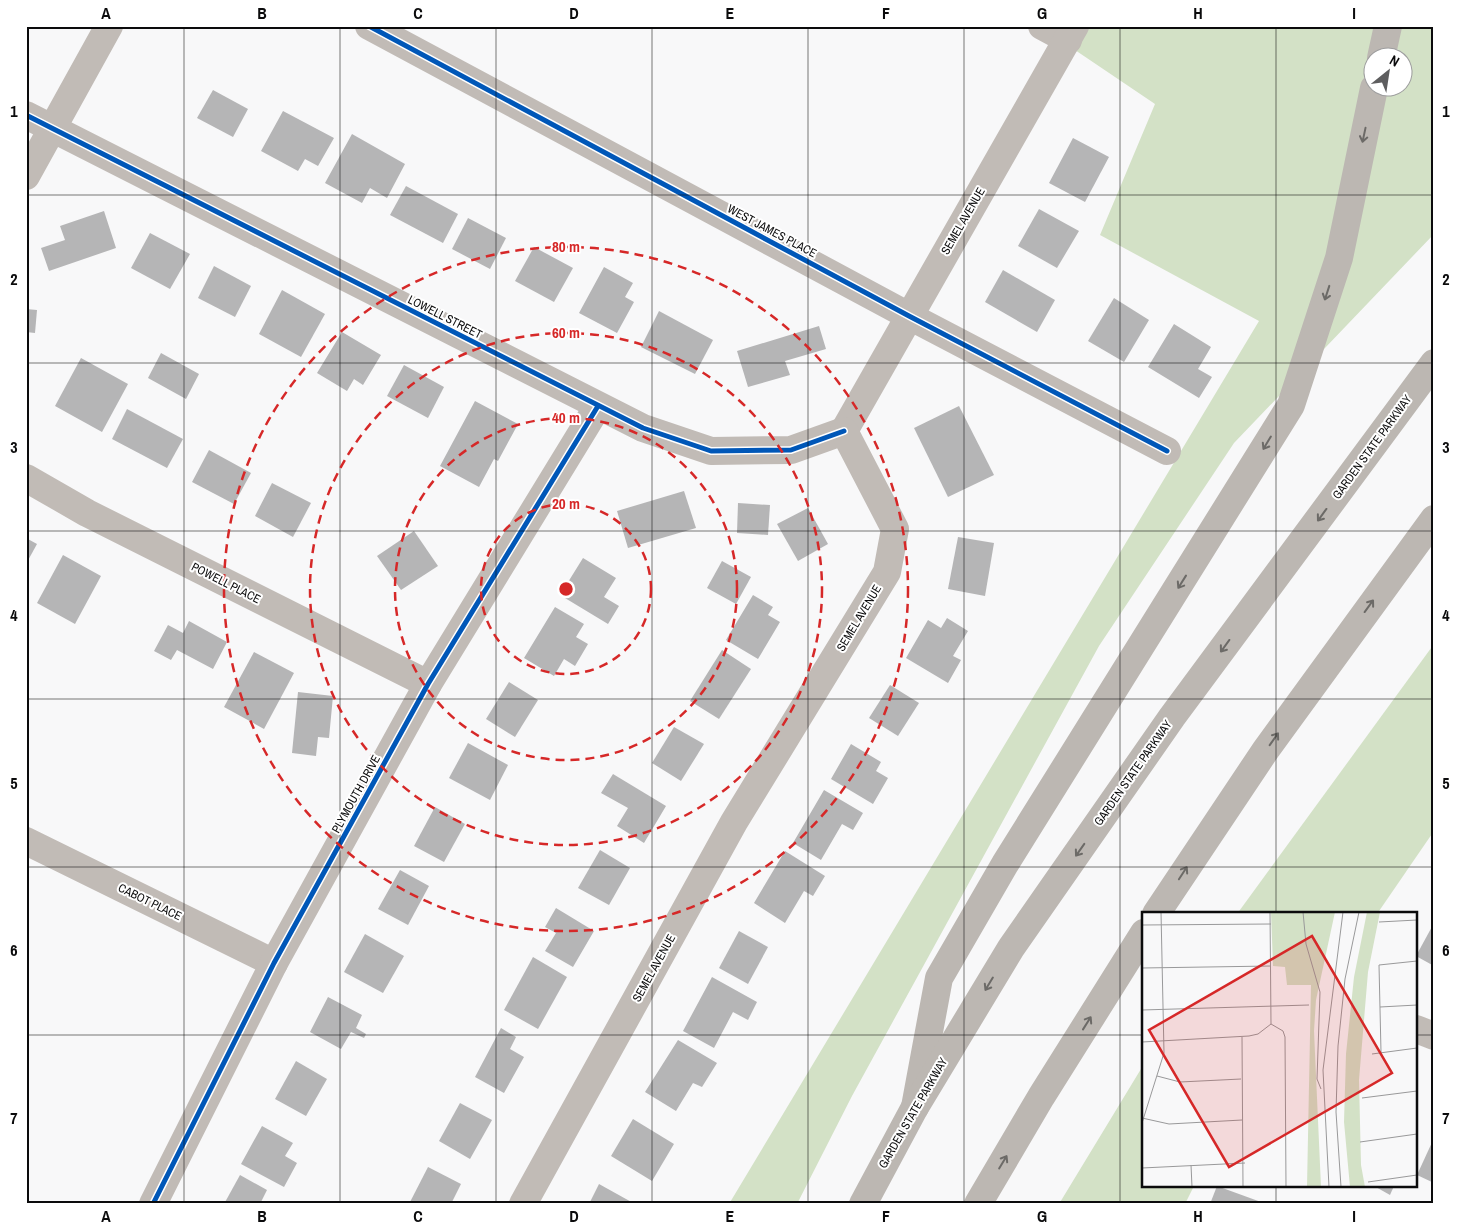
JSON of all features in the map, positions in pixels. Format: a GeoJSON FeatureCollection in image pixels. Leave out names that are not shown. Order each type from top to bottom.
{"type":"FeatureCollection","features":[{"type":"Feature","properties":{"kind":"highway"},"geometry":{"type":"LineString","coordinates":[[1383,48],[1388,26]]}},
{"type":"Feature","properties":{"kind":"highway"},"geometry":{"type":"LineString","coordinates":[[915,1107],[939,978],[1005,864],[1291,405],[1339,258],[1372,98]]}},
{"type":"Feature","properties":{"kind":"highway","name":"GARDEN STATE PARKWAY"},"geometry":{"type":"LineString","coordinates":[[863,1204],[915,1107],[1012,948],[1161,734],[1434,363]]}},
{"type":"Feature","properties":{"kind":"highway"},"geometry":{"type":"LineString","coordinates":[[1157,912],[1265,751],[1434,519]]}},
{"type":"Feature","properties":{"kind":"highway"},"geometry":{"type":"LineString","coordinates":[[978,1204],[1041,1097],[1142,936]]}},
{"type":"Feature","properties":{"kind":"street"},"geometry":{"type":"LineString","coordinates":[[26,176],[109,26]]}},
{"type":"Feature","properties":{"kind":"street","name":"WEST JAMES PLACE"},"geometry":{"type":"LineString","coordinates":[[369,26],[909,316],[1167,451]]}},
{"type":"Feature","properties":{"kind":"street"},"geometry":{"type":"LineString","coordinates":[[1042,26],[1071,33]]}},
{"type":"Feature","properties":{"kind":"street","name":"SEMEL AVENUE"},"geometry":{"type":"LineString","coordinates":[[523,1204],[734,822],[887,572],[895,529],[844,431],[1071,33]]}},
{"type":"Feature","properties":{"kind":"street","name":"LOWELL STREET"},"geometry":{"type":"LineString","coordinates":[[26,115],[643,428],[711,451],[791,450],[844,431]]}},
{"type":"Feature","properties":{"kind":"street","name":"PLYMOUTH DRIVE"},"geometry":{"type":"LineString","coordinates":[[153,1204],[274,963],[428,684],[598,406]]}},
{"type":"Feature","properties":{"kind":"street","name":"POWELL PLACE"},"geometry":{"type":"LineString","coordinates":[[26,478],[87,513],[428,684]]}},
{"type":"Feature","properties":{"kind":"street","name":"CABOT PLACE"},"geometry":{"type":"LineString","coordinates":[[26,841],[274,963]]}},
{"type":"Feature","properties":{"kind":"street"},"geometry":{"type":"LineString","coordinates":[[1418,1030],[1434,1036]]}},
{"type":"Feature","properties":{"kind":"green space"},"geometry":{"type":"Polygon","coordinates":[[[1088,26],[1434,26],[1434,234],[1234,443],[1099,646],[852,1096],[797,1204],[729,1204],[1259,321],[1100,235],[1155,104],[1075,50],[1088,26]]]}},
{"type":"Feature","properties":{"kind":"green space"},"geometry":{"type":"Polygon","coordinates":[[[1434,644],[1434,831],[1378,912],[1238,912],[1434,644]]]}},
{"type":"Feature","properties":{"kind":"green space"},"geometry":{"type":"Polygon","coordinates":[[[1142,1067],[1142,1188],[1193,1188],[1185,1204],[1059,1204],[1142,1067]]]}},
{"type":"Feature","properties":{"kind":"building"},"geometry":{"type":"Polygon","coordinates":[[[213,90],[248,109],[233,137],[197,118],[213,90]]]}},
{"type":"Feature","properties":{"kind":"building"},"geometry":{"type":"Polygon","coordinates":[[[283,111],[334,138],[318,166],[305,159],[298,171],[261,151],[283,111]]]}},
{"type":"Feature","properties":{"kind":"building"},"geometry":{"type":"Polygon","coordinates":[[[352,134],[405,164],[387,198],[370,188],[362,203],[325,183],[352,134]]]}},
{"type":"Feature","properties":{"kind":"building"},"geometry":{"type":"Polygon","coordinates":[[[1073,138],[1109,157],[1085,202],[1049,183],[1073,138]]]}},
{"type":"Feature","properties":{"kind":"building"},"geometry":{"type":"Polygon","coordinates":[[[406,186],[458,214],[443,243],[390,215],[406,186]]]}},
{"type":"Feature","properties":{"kind":"building"},"geometry":{"type":"Polygon","coordinates":[[[1039,209],[1079,231],[1057,268],[1018,246],[1039,209]]]}},
{"type":"Feature","properties":{"kind":"building"},"geometry":{"type":"Polygon","coordinates":[[[104,211],[116,248],[49,271],[41,248],[65,240],[60,226],[104,211]]]}},
{"type":"Feature","properties":{"kind":"building"},"geometry":{"type":"Polygon","coordinates":[[[468,218],[506,238],[490,269],[452,249],[468,218]]]}},
{"type":"Feature","properties":{"kind":"building"},"geometry":{"type":"Polygon","coordinates":[[[150,233],[190,254],[170,289],[131,268],[150,233]]]}},
{"type":"Feature","properties":{"kind":"building"},"geometry":{"type":"Polygon","coordinates":[[[534,247],[573,268],[554,302],[515,281],[534,247]]]}},
{"type":"Feature","properties":{"kind":"building"},"geometry":{"type":"Polygon","coordinates":[[[214,266],[251,286],[235,317],[198,298],[214,266]]]}},
{"type":"Feature","properties":{"kind":"building"},"geometry":{"type":"Polygon","coordinates":[[[604,267],[633,283],[625,297],[634,302],[617,333],[579,313],[604,267]]]}},
{"type":"Feature","properties":{"kind":"building"},"geometry":{"type":"Polygon","coordinates":[[[1003,270],[1055,300],[1037,332],[985,302],[1003,270]]]}},
{"type":"Feature","properties":{"kind":"building"},"geometry":{"type":"Polygon","coordinates":[[[282,290],[325,314],[301,357],[259,334],[282,290]]]}},
{"type":"Feature","properties":{"kind":"building"},"geometry":{"type":"Polygon","coordinates":[[[1114,298],[1149,320],[1124,362],[1088,341],[1114,298]]]}},
{"type":"Feature","properties":{"kind":"building"},"geometry":{"type":"Polygon","coordinates":[[[26,309],[37,310],[35,333],[26,332],[26,309]]]}},
{"type":"Feature","properties":{"kind":"building"},"geometry":{"type":"Polygon","coordinates":[[[659,311],[713,340],[695,374],[641,347],[659,311]]]}},
{"type":"Feature","properties":{"kind":"building"},"geometry":{"type":"Polygon","coordinates":[[[1174,324],[1211,347],[1198,369],[1212,377],[1199,398],[1148,367],[1174,324]]]}},
{"type":"Feature","properties":{"kind":"building"},"geometry":{"type":"Polygon","coordinates":[[[819,326],[826,349],[785,361],[790,375],[748,387],[737,351],[819,326]]]}},
{"type":"Feature","properties":{"kind":"building"},"geometry":{"type":"Polygon","coordinates":[[[342,332],[381,355],[363,385],[354,379],[347,391],[317,373],[342,332]]]}},
{"type":"Feature","properties":{"kind":"building"},"geometry":{"type":"Polygon","coordinates":[[[161,353],[199,374],[186,399],[148,378],[161,353]]]}},
{"type":"Feature","properties":{"kind":"building"},"geometry":{"type":"Polygon","coordinates":[[[81,358],[128,384],[102,432],[55,406],[81,358]]]}},
{"type":"Feature","properties":{"kind":"building"},"geometry":{"type":"Polygon","coordinates":[[[404,365],[444,387],[428,418],[387,396],[404,365]]]}},
{"type":"Feature","properties":{"kind":"building"},"geometry":{"type":"Polygon","coordinates":[[[475,401],[518,424],[498,461],[494,459],[479,487],[440,466],[475,401]]]}},
{"type":"Feature","properties":{"kind":"building"},"geometry":{"type":"Polygon","coordinates":[[[959,406],[994,475],[948,497],[914,428],[959,406]]]}},
{"type":"Feature","properties":{"kind":"building"},"geometry":{"type":"Polygon","coordinates":[[[127,409],[183,439],[167,468],[112,439],[127,409]]]}},
{"type":"Feature","properties":{"kind":"building"},"geometry":{"type":"Polygon","coordinates":[[[209,450],[251,473],[234,504],[192,482],[209,450]]]}},
{"type":"Feature","properties":{"kind":"building"},"geometry":{"type":"Polygon","coordinates":[[[272,483],[311,503],[293,537],[255,516],[272,483]]]}},
{"type":"Feature","properties":{"kind":"building"},"geometry":{"type":"Polygon","coordinates":[[[684,491],[696,528],[628,548],[617,511],[684,491]]]}},
{"type":"Feature","properties":{"kind":"building"},"geometry":{"type":"Polygon","coordinates":[[[738,503],[770,505],[768,535],[737,533],[738,503]]]}},
{"type":"Feature","properties":{"kind":"building"},"geometry":{"type":"Polygon","coordinates":[[[808,508],[828,544],[798,561],[777,524],[808,508]]]}},
{"type":"Feature","properties":{"kind":"building"},"geometry":{"type":"Polygon","coordinates":[[[414,531],[438,566],[401,590],[377,556],[414,531]]]}},
{"type":"Feature","properties":{"kind":"building"},"geometry":{"type":"Polygon","coordinates":[[[958,537],[994,543],[985,596],[948,589],[958,537]]]}},
{"type":"Feature","properties":{"kind":"building"},"geometry":{"type":"Polygon","coordinates":[[[26,538],[37,544],[26,564],[26,538]]]}},
{"type":"Feature","properties":{"kind":"building"},"geometry":{"type":"Polygon","coordinates":[[[63,555],[101,576],[75,624],[37,603],[63,555]]]}},
{"type":"Feature","properties":{"kind":"building"},"geometry":{"type":"Polygon","coordinates":[[[583,558],[616,578],[604,597],[619,606],[608,624],[560,595],[583,558]]]}},
{"type":"Feature","properties":{"kind":"building"},"geometry":{"type":"Polygon","coordinates":[[[722,561],[751,577],[736,604],[707,588],[722,561]]]}},
{"type":"Feature","properties":{"kind":"building"},"geometry":{"type":"Polygon","coordinates":[[[753,595],[773,607],[768,615],[780,622],[758,659],[726,640],[753,595]]]}},
{"type":"Feature","properties":{"kind":"building"},"geometry":{"type":"Polygon","coordinates":[[[555,607],[584,624],[576,637],[588,644],[575,666],[564,659],[554,676],[524,658],[555,607]]]}},
{"type":"Feature","properties":{"kind":"building"},"geometry":{"type":"Polygon","coordinates":[[[947,618],[968,631],[953,656],[961,660],[948,683],[906,658],[928,620],[941,628],[947,618]]]}},
{"type":"Feature","properties":{"kind":"building"},"geometry":{"type":"Polygon","coordinates":[[[189,621],[227,642],[213,669],[177,650],[171,660],[154,651],[168,625],[183,633],[189,621]]]}},
{"type":"Feature","properties":{"kind":"building"},"geometry":{"type":"Polygon","coordinates":[[[722,650],[751,669],[719,719],[690,701],[722,650]]]}},
{"type":"Feature","properties":{"kind":"building"},"geometry":{"type":"Polygon","coordinates":[[[254,652],[294,673],[264,729],[224,707],[254,652]]]}},
{"type":"Feature","properties":{"kind":"building"},"geometry":{"type":"Polygon","coordinates":[[[509,682],[538,700],[515,737],[486,719],[509,682]]]}},
{"type":"Feature","properties":{"kind":"building"},"geometry":{"type":"Polygon","coordinates":[[[890,685],[919,703],[898,736],[869,718],[890,685]]]}},
{"type":"Feature","properties":{"kind":"building"},"geometry":{"type":"Polygon","coordinates":[[[298,692],[333,696],[329,738],[318,737],[316,756],[292,753],[298,692]]]}},
{"type":"Feature","properties":{"kind":"building"},"geometry":{"type":"Polygon","coordinates":[[[674,727],[704,744],[681,781],[652,763],[674,727]]]}},
{"type":"Feature","properties":{"kind":"building"},"geometry":{"type":"Polygon","coordinates":[[[468,743],[508,765],[490,800],[449,778],[468,743]]]}},
{"type":"Feature","properties":{"kind":"building"},"geometry":{"type":"Polygon","coordinates":[[[851,744],[881,762],[876,771],[888,778],[873,804],[831,779],[851,744]]]}},
{"type":"Feature","properties":{"kind":"building"},"geometry":{"type":"Polygon","coordinates":[[[613,774],[666,806],[644,843],[617,826],[628,808],[601,793],[613,774]]]}},
{"type":"Feature","properties":{"kind":"building"},"geometry":{"type":"Polygon","coordinates":[[[824,790],[863,813],[853,830],[842,824],[821,860],[793,843],[824,790]]]}},
{"type":"Feature","properties":{"kind":"building"},"geometry":{"type":"Polygon","coordinates":[[[435,807],[465,824],[444,862],[414,846],[435,807]]]}},
{"type":"Feature","properties":{"kind":"building"},"geometry":{"type":"Polygon","coordinates":[[[600,850],[630,868],[609,905],[578,888],[600,850]]]}},
{"type":"Feature","properties":{"kind":"building"},"geometry":{"type":"Polygon","coordinates":[[[785,851],[825,876],[813,896],[804,891],[785,923],[754,903],[785,851]]]}},
{"type":"Feature","properties":{"kind":"building"},"geometry":{"type":"Polygon","coordinates":[[[400,870],[429,886],[408,925],[378,909],[400,870]]]}},
{"type":"Feature","properties":{"kind":"building"},"geometry":{"type":"Polygon","coordinates":[[[556,908],[594,931],[573,967],[545,951],[556,933],[545,927],[556,908]]]}},
{"type":"Feature","properties":{"kind":"building"},"geometry":{"type":"Polygon","coordinates":[[[1434,923],[1434,966],[1418,957],[1418,952],[1434,923]]]}},
{"type":"Feature","properties":{"kind":"building"},"geometry":{"type":"Polygon","coordinates":[[[739,931],[768,947],[748,984],[719,968],[739,931]]]}},
{"type":"Feature","properties":{"kind":"building"},"geometry":{"type":"Polygon","coordinates":[[[365,934],[404,956],[383,993],[344,972],[365,934]]]}},
{"type":"Feature","properties":{"kind":"building"},"geometry":{"type":"Polygon","coordinates":[[[533,957],[567,977],[538,1029],[504,1010],[533,957]]]}},
{"type":"Feature","properties":{"kind":"building"},"geometry":{"type":"Polygon","coordinates":[[[712,977],[757,1002],[748,1020],[733,1012],[714,1048],[683,1031],[712,977]]]}},
{"type":"Feature","properties":{"kind":"building"},"geometry":{"type":"Polygon","coordinates":[[[328,997],[362,1015],[356,1028],[366,1034],[364,1038],[351,1032],[341,1049],[310,1032],[328,997]]]}},
{"type":"Feature","properties":{"kind":"building"},"geometry":{"type":"Polygon","coordinates":[[[501,1028],[516,1037],[510,1049],[524,1057],[504,1093],[475,1077],[501,1028]]]}},
{"type":"Feature","properties":{"kind":"building"},"geometry":{"type":"Polygon","coordinates":[[[678,1040],[717,1063],[702,1087],[693,1083],[676,1111],[645,1092],[678,1040]]]}},
{"type":"Feature","properties":{"kind":"building"},"geometry":{"type":"Polygon","coordinates":[[[296,1061],[327,1079],[306,1116],[275,1099],[296,1061]]]}},
{"type":"Feature","properties":{"kind":"building"},"geometry":{"type":"Polygon","coordinates":[[[460,1103],[492,1120],[470,1159],[439,1141],[460,1103]]]}},
{"type":"Feature","properties":{"kind":"building"},"geometry":{"type":"Polygon","coordinates":[[[633,1119],[674,1144],[652,1181],[611,1156],[633,1119]]]}},
{"type":"Feature","properties":{"kind":"building"},"geometry":{"type":"Polygon","coordinates":[[[262,1126],[293,1143],[285,1156],[297,1163],[284,1187],[241,1164],[262,1126]]]}},
{"type":"Feature","properties":{"kind":"building"},"geometry":{"type":"Polygon","coordinates":[[[1434,1138],[1434,1183],[1418,1175],[1434,1138]]]}},
{"type":"Feature","properties":{"kind":"building"},"geometry":{"type":"Polygon","coordinates":[[[428,1167],[461,1184],[451,1204],[409,1204],[428,1167]]]}},
{"type":"Feature","properties":{"kind":"building"},"geometry":{"type":"Polygon","coordinates":[[[240,1175],[267,1190],[260,1204],[224,1204],[240,1175]]]}},
{"type":"Feature","properties":{"kind":"building"},"geometry":{"type":"Polygon","coordinates":[[[599,1184],[635,1204],[589,1204],[599,1184]]]}},
{"type":"Feature","properties":{"kind":"building"},"geometry":{"type":"Polygon","coordinates":[[[1216,1188],[1222,1188],[1261,1202],[1260,1204],[1210,1204],[1216,1188]]]}},
{"type":"Feature","properties":{"kind":"building"},"geometry":{"type":"Polygon","coordinates":[[[1378,1188],[1393,1188],[1390,1195],[1378,1188]]]}},
{"type":"Feature","properties":{"kind":"cycle path"},"geometry":{"type":"LineString","coordinates":[[369,26],[909,316],[1167,451]]}},
{"type":"Feature","properties":{"kind":"cycle path"},"geometry":{"type":"LineString","coordinates":[[26,115],[643,428],[711,451],[791,450],[844,431]]}},
{"type":"Feature","properties":{"kind":"cycle path"},"geometry":{"type":"LineString","coordinates":[[153,1204],[274,963],[428,684],[598,406]]}}]}
